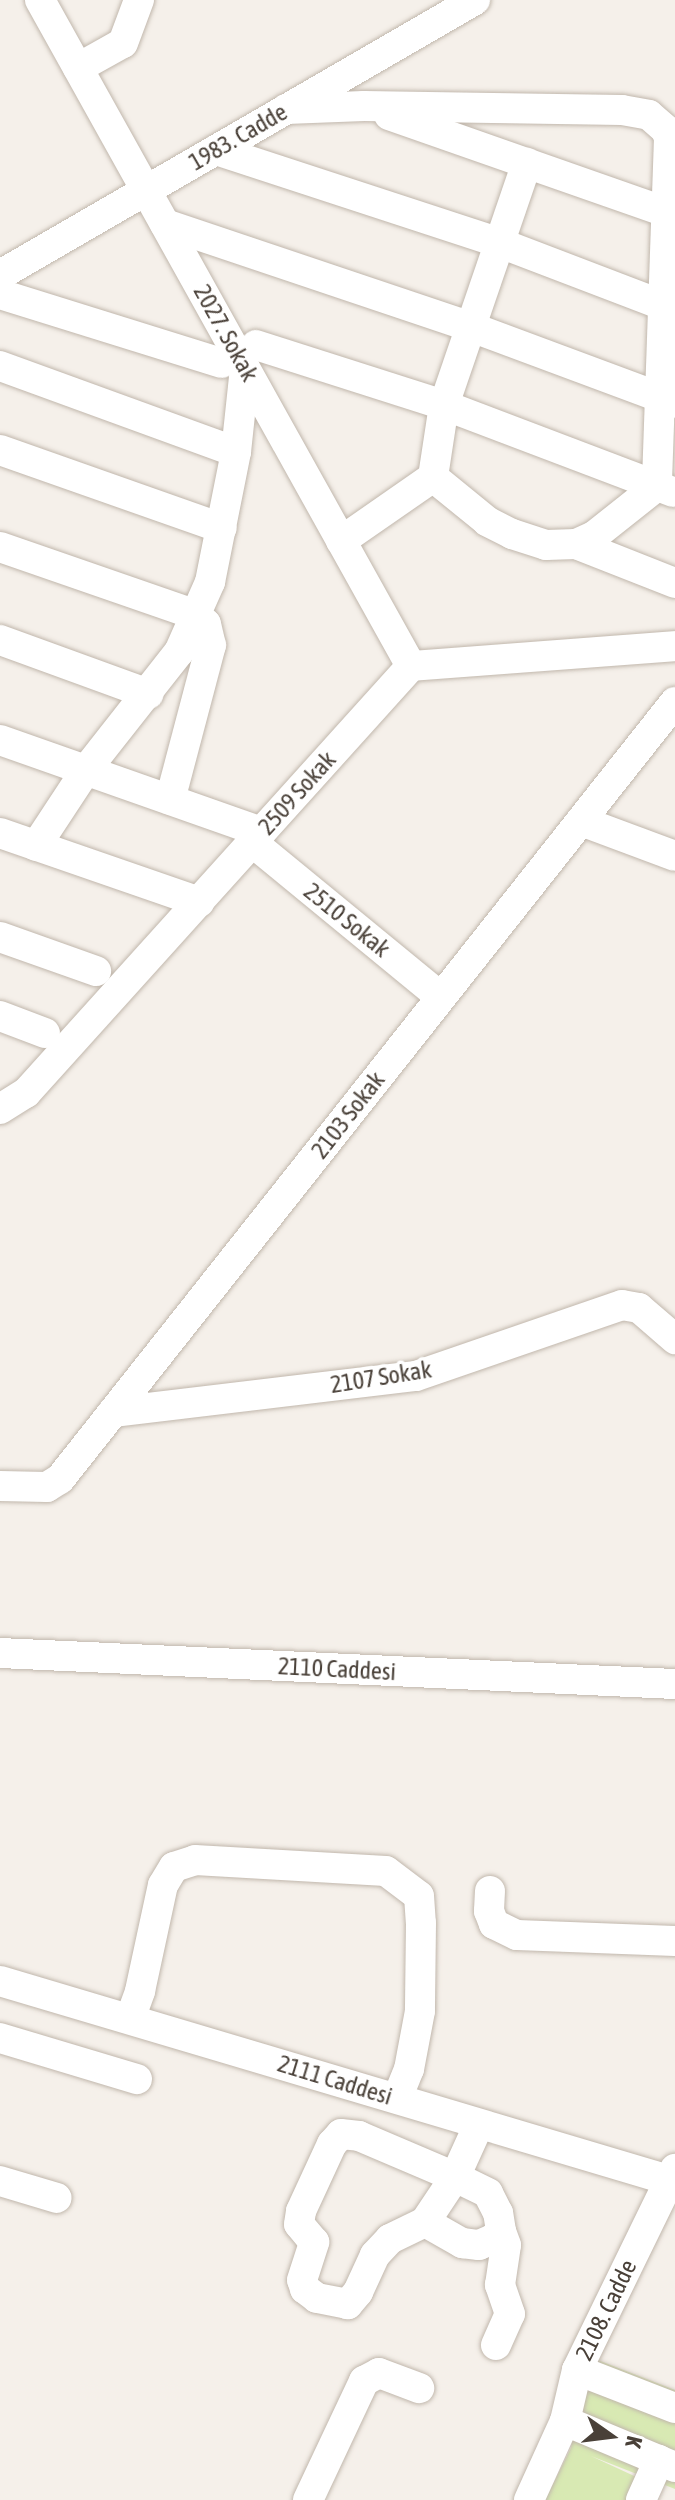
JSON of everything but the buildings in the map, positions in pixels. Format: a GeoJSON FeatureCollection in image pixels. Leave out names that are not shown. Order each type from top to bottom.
{"type":"FeatureCollection","features":[{"type":"Feature","properties":{"kind":"street","name":"2027. Sokak"},"geometry":{"type":"LineString","coordinates":[[40,0],[411,666]]}},
{"type":"Feature","properties":{"kind":"street"},"geometry":{"type":"LineString","coordinates":[[78,68],[123,43],[139,0]]}},
{"type":"Feature","properties":{"kind":"street","name":"1983. Cadde"},"geometry":{"type":"LineString","coordinates":[[0,275],[475,0]]}},
{"type":"Feature","properties":{"kind":"street"},"geometry":{"type":"LineString","coordinates":[[286,109],[364,106],[622,110],[649,115],[659,121],[669,138],[666,490]]}},
{"type":"Feature","properties":{"kind":"street"},"geometry":{"type":"LineString","coordinates":[[364,106],[527,163],[669,229]]}},
{"type":"Feature","properties":{"kind":"street"},"geometry":{"type":"LineString","coordinates":[[216,150],[500,243],[669,307]]}},
{"type":"Feature","properties":{"kind":"street"},"geometry":{"type":"LineString","coordinates":[[341,541],[433,477],[444,405],[527,163]]}},
{"type":"Feature","properties":{"kind":"street"},"geometry":{"type":"LineString","coordinates":[[165,224],[471,327],[668,400]]}},
{"type":"Feature","properties":{"kind":"street"},"geometry":{"type":"LineString","coordinates":[[0,294],[241,358],[444,405],[666,490]]}},
{"type":"Feature","properties":{"kind":"street"},"geometry":{"type":"LineString","coordinates":[[36,846],[86,770],[179,652],[210,582],[236,452],[241,358]]}},
{"type":"Feature","properties":{"kind":"street"},"geometry":{"type":"LineString","coordinates":[[0,366],[236,452]]}},
{"type":"Feature","properties":{"kind":"street"},"geometry":{"type":"LineString","coordinates":[[0,450],[222,528]]}},
{"type":"Feature","properties":{"kind":"street"},"geometry":{"type":"LineString","coordinates":[[433,477],[487,521],[512,534],[546,545],[576,544],[594,536],[666,490]]}},
{"type":"Feature","properties":{"kind":"street"},"geometry":{"type":"LineString","coordinates":[[576,544],[675,583]]}},
{"type":"Feature","properties":{"kind":"street"},"geometry":{"type":"LineString","coordinates":[[0,547],[196,615],[210,632],[211,645],[170,800]]}},
{"type":"Feature","properties":{"kind":"street"},"geometry":{"type":"LineString","coordinates":[[0,640],[148,694]]}},
{"type":"Feature","properties":{"kind":"street"},"geometry":{"type":"LineString","coordinates":[[411,666],[675,646]]}},
{"type":"Feature","properties":{"kind":"street","name":"2509 Sokak"},"geometry":{"type":"LineString","coordinates":[[0,1109],[26,1093],[411,666]]}},
{"type":"Feature","properties":{"kind":"street","name":"2103 Sokak"},"geometry":{"type":"LineString","coordinates":[[0,1486],[47,1487],[54,1484],[675,702]]}},
{"type":"Feature","properties":{"kind":"street","name":"2510 Sokak"},"geometry":{"type":"LineString","coordinates":[[0,740],[170,800],[257,837],[441,997]]}},
{"type":"Feature","properties":{"kind":"street"},"geometry":{"type":"LineString","coordinates":[[581,821],[675,856]]}},
{"type":"Feature","properties":{"kind":"street"},"geometry":{"type":"LineString","coordinates":[[0,833],[199,902]]}},
{"type":"Feature","properties":{"kind":"street"},"geometry":{"type":"LineString","coordinates":[[0,937],[96,971]]}},
{"type":"Feature","properties":{"kind":"street"},"geometry":{"type":"LineString","coordinates":[[0,1016],[45,1033]]}},
{"type":"Feature","properties":{"kind":"street","name":"2107 Sokak"},"geometry":{"type":"LineString","coordinates":[[113,1412],[416,1376],[622,1305],[639,1308],[675,1339]]}},
{"type":"Feature","properties":{"kind":"street","name":"2110 Caddesi"},"geometry":{"type":"LineString","coordinates":[[0,1653],[675,1684]]}},
{"type":"Feature","properties":{"kind":"street"},"geometry":{"type":"LineString","coordinates":[[130,2019],[140,1991],[163,1885],[174,1867],[195,1860],[386,1871],[419,1896],[421,1923],[420,2011],[409,2069],[397,2099]]}},
{"type":"Feature","properties":{"kind":"street"},"geometry":{"type":"LineString","coordinates":[[490,1891],[489,1911],[494,1924],[505,1931],[675,1941]]}},
{"type":"Feature","properties":{"kind":"street","name":"2111 Caddesi"},"geometry":{"type":"LineString","coordinates":[[0,1981],[479,2124],[672,2174]]}},
{"type":"Feature","properties":{"kind":"street"},"geometry":{"type":"LineString","coordinates":[[0,2038],[137,2079]]}},
{"type":"Feature","properties":{"kind":"street"},"geometry":{"type":"LineString","coordinates":[[479,2124],[455,2177],[425,2222],[390,2239],[375,2255],[358,2292],[348,2304],[317,2298],[305,2289],[302,2280],[314,2242],[299,2224],[301,2211],[332,2144],[341,2134],[359,2136],[455,2177],[488,2193],[498,2213],[506,2245],[500,2264],[500,2285],[510,2314],[496,2345]]}},
{"type":"Feature","properties":{"kind":"street","name":"2108. Cadde"},"geometry":{"type":"LineString","coordinates":[[529,2500],[565,2421],[577,2370],[672,2174]]}},
{"type":"Feature","properties":{"kind":"street"},"geometry":{"type":"LineString","coordinates":[[0,2181],[57,2198]]}},
{"type":"Feature","properties":{"kind":"street"},"geometry":{"type":"LineString","coordinates":[[425,2222],[462,2243],[479,2245],[493,2239],[501,2231]]}},
{"type":"Feature","properties":{"kind":"street"},"geometry":{"type":"LineString","coordinates":[[577,2370],[675,2408]]}},
{"type":"Feature","properties":{"kind":"street"},"geometry":{"type":"LineString","coordinates":[[308,2500],[370,2375],[379,2373],[419,2388]]}},
{"type":"Feature","properties":{"kind":"street"},"geometry":{"type":"LineString","coordinates":[[565,2421],[667,2464],[641,2500]]}},
{"type":"Feature","properties":{"kind":"green space"},"geometry":{"type":"Polygon","coordinates":[[[585,2355],[675,2390],[675,2489],[591,2456],[645,2481],[637,2500],[545,2500],[571,2448],[585,2355]]]}}]}
